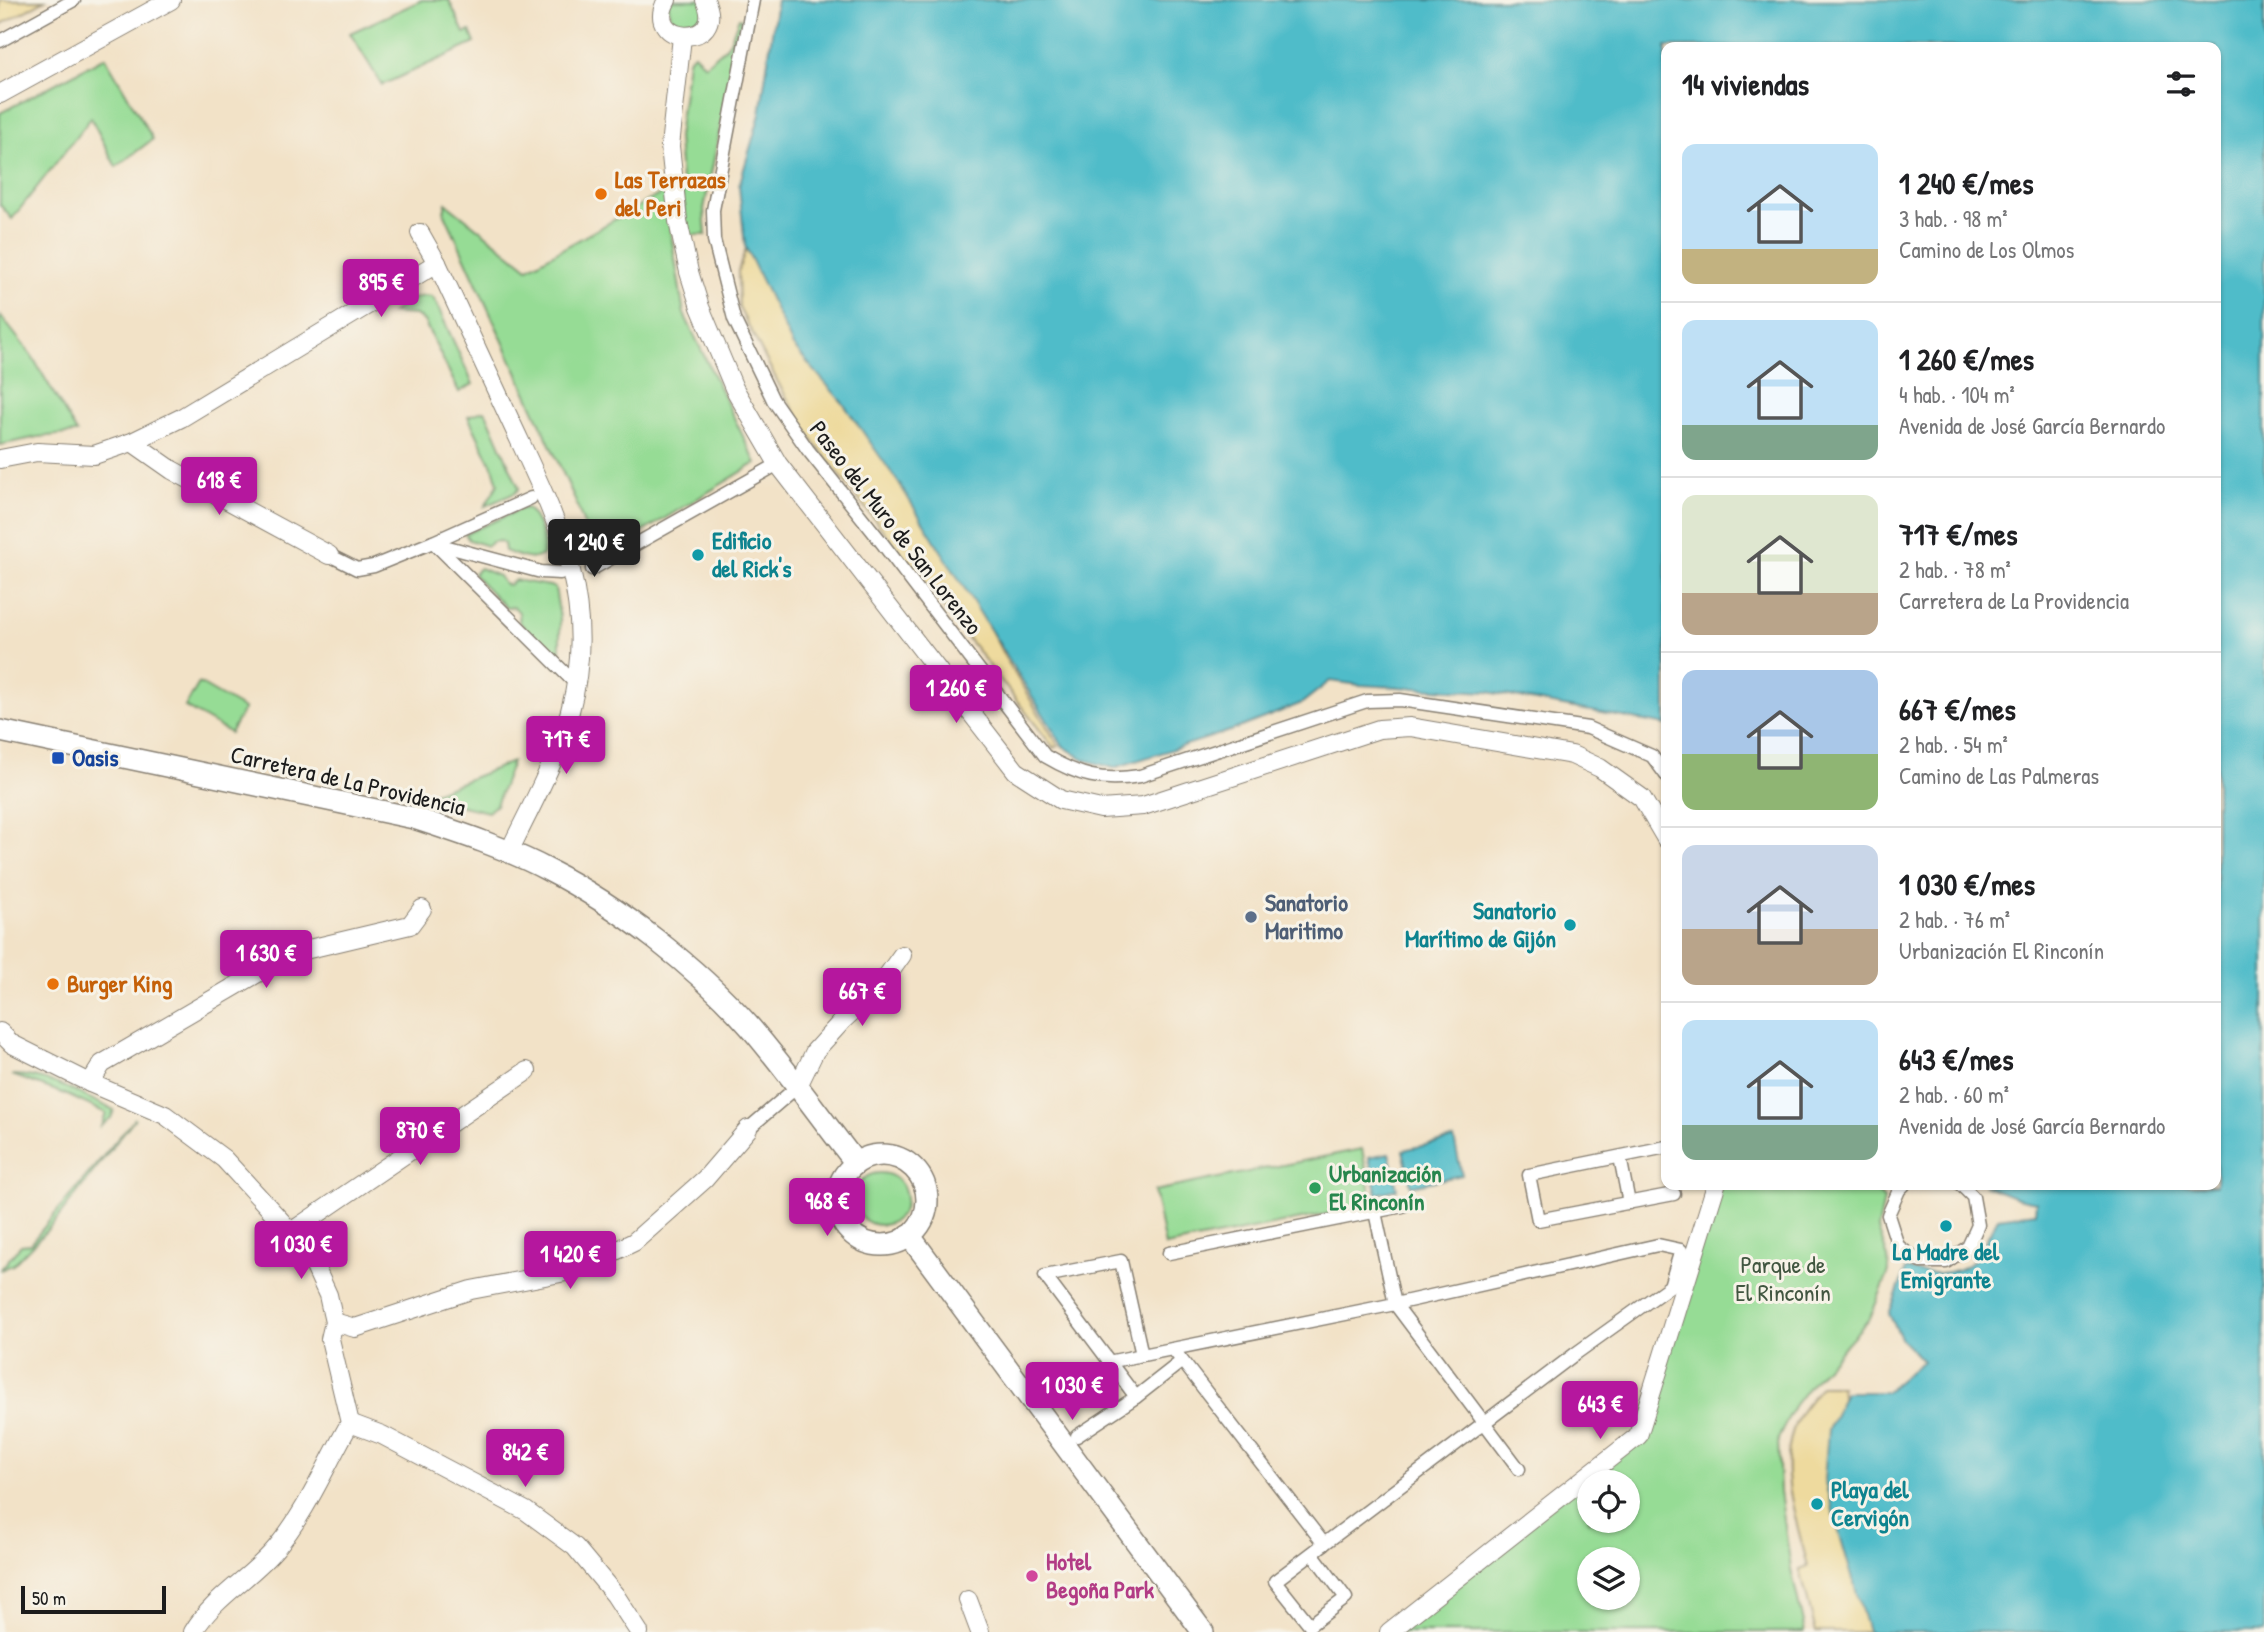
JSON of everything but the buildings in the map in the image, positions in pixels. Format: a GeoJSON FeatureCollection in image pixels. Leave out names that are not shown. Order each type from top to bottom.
{"type":"FeatureCollection","features":[{"type":"Feature","properties":{"kind":"street"},"geometry":{"type":"LineString","coordinates":[[0,41],[74,0]]}},
{"type":"Feature","properties":{"kind":"street"},"geometry":{"type":"LineString","coordinates":[[0,94],[171,0]]}},
{"type":"Feature","properties":{"kind":"street"},"geometry":{"type":"LineString","coordinates":[[665,2],[665,25],[682,37],[697,34],[707,23],[708,8],[705,0]]}},
{"type":"Feature","properties":{"kind":"street","name":"Paseo del Muro de San Lorenzo"},"geometry":{"type":"LineString","coordinates":[[753,0],[713,210],[714,240],[734,319],[773,400],[808,450],[1045,756],[1070,771],[1114,780],[1140,776],[1367,701],[1400,700],[1588,728],[1652,756],[1661,768]]}},
{"type":"Feature","properties":{"kind":"street"},"geometry":{"type":"LineString","coordinates":[[682,37],[670,146],[678,221],[700,307],[734,388],[778,464],[1016,771],[1061,800],[1101,809],[1143,806],[1379,729],[1410,727],[1572,755],[1600,768],[1643,798],[1661,830]]}},
{"type":"Feature","properties":{"kind":"street"},"geometry":{"type":"LineString","coordinates":[[420,233],[438,263],[540,486],[569,560],[575,584],[580,647],[576,684],[563,734],[509,852]]}},
{"type":"Feature","properties":{"kind":"street"},"geometry":{"type":"LineString","coordinates":[[0,459],[37,452],[94,455],[132,442],[181,418],[438,263]]}},
{"type":"Feature","properties":{"kind":"street"},"geometry":{"type":"LineString","coordinates":[[132,442],[172,470],[357,569],[379,564],[433,542],[531,498]]}},
{"type":"Feature","properties":{"kind":"street"},"geometry":{"type":"LineString","coordinates":[[592,569],[778,464]]}},
{"type":"Feature","properties":{"kind":"street"},"geometry":{"type":"LineString","coordinates":[[433,542],[576,684]]}},
{"type":"Feature","properties":{"kind":"street"},"geometry":{"type":"LineString","coordinates":[[433,542],[541,572],[559,573]]}},
{"type":"Feature","properties":{"kind":"street","name":"Carretera de La Providencia"},"geometry":{"type":"LineString","coordinates":[[0,731],[414,818],[509,852],[550,871],[627,918],[697,975],[748,1025],[855,1162]]}},
{"type":"Feature","properties":{"kind":"street"},"geometry":{"type":"LineString","coordinates":[[90,1083],[102,1063],[292,953],[410,925],[422,909]]}},
{"type":"Feature","properties":{"kind":"street"},"geometry":{"type":"LineString","coordinates":[[334,1322],[355,1328],[471,1290],[576,1270],[634,1242],[705,1179],[748,1129],[798,1086],[814,1051],[880,986],[902,955]]}},
{"type":"Feature","properties":{"kind":"street"},"geometry":{"type":"LineString","coordinates":[[0,1032],[12,1044],[90,1083],[166,1115],[224,1159],[311,1258],[328,1294],[334,1322],[330,1339],[350,1423],[298,1516],[276,1549],[211,1609],[192,1632]]}},
{"type":"Feature","properties":{"kind":"street"},"geometry":{"type":"LineString","coordinates":[[290,1232],[527,1071]]}},
{"type":"Feature","properties":{"kind":"street"},"geometry":{"type":"LineString","coordinates":[[1661,1148],[1529,1175],[1538,1220],[1674,1194]]}},
{"type":"Feature","properties":{"kind":"street"},"geometry":{"type":"LineString","coordinates":[[877,1156],[896,1157],[912,1167],[923,1182],[928,1199],[923,1219],[909,1236],[893,1242],[875,1244],[858,1238],[844,1226],[837,1209],[837,1191],[844,1174],[855,1162],[877,1156]]}},
{"type":"Feature","properties":{"kind":"street"},"geometry":{"type":"LineString","coordinates":[[1620,1157],[1629,1203]]}},
{"type":"Feature","properties":{"kind":"street"},"geometry":{"type":"LineString","coordinates":[[1389,1632],[1638,1436],[1714,1190]]}},
{"type":"Feature","properties":{"kind":"street"},"geometry":{"type":"LineString","coordinates":[[1897,1190],[1888,1215],[1898,1246],[1920,1262],[1946,1262],[1968,1247],[1978,1225],[1973,1197],[1966,1190]]}},
{"type":"Feature","properties":{"kind":"street"},"geometry":{"type":"LineString","coordinates":[[1169,1253],[1403,1206]]}},
{"type":"Feature","properties":{"kind":"street"},"geometry":{"type":"LineString","coordinates":[[1375,1212],[1395,1304],[1520,1469]]}},
{"type":"Feature","properties":{"kind":"street"},"geometry":{"type":"LineString","coordinates":[[909,1236],[1203,1632]]}},
{"type":"Feature","properties":{"kind":"street"},"geometry":{"type":"LineString","coordinates":[[1108,1362],[1395,1304],[1658,1245],[1681,1250],[1670,1286],[1484,1423],[1324,1544],[1312,1553],[1275,1581],[1310,1625],[1346,1598],[1312,1553]]}},
{"type":"Feature","properties":{"kind":"street"},"geometry":{"type":"LineString","coordinates":[[1136,1397],[1045,1276],[1121,1261],[1142,1355]]}},
{"type":"Feature","properties":{"kind":"street"},"geometry":{"type":"LineString","coordinates":[[1173,1349],[1324,1544]]}},
{"type":"Feature","properties":{"kind":"street"},"geometry":{"type":"LineString","coordinates":[[1077,1436],[1136,1397],[1182,1361]]}},
{"type":"Feature","properties":{"kind":"street"},"geometry":{"type":"LineString","coordinates":[[350,1423],[382,1435],[526,1511],[546,1525],[575,1547],[615,1595],[639,1632]]}},
{"type":"Feature","properties":{"kind":"street"},"geometry":{"type":"LineString","coordinates":[[968,1600],[980,1632]]}},
{"type":"Feature","properties":{"kind":"green space"},"geometry":{"type":"Polygon","coordinates":[[[422,0],[449,0],[464,33],[470,31],[475,43],[382,85],[350,33],[422,0]]]}},
{"type":"Feature","properties":{"kind":"green space"},"geometry":{"type":"Polygon","coordinates":[[[667,0],[705,0],[707,23],[675,34],[667,0]]]}},
{"type":"Feature","properties":{"kind":"green space"},"geometry":{"type":"Polygon","coordinates":[[[739,18],[742,19],[704,209],[706,235],[688,235],[678,137],[688,60],[694,54],[705,65],[725,48],[739,18]]]}},
{"type":"Feature","properties":{"kind":"green space"},"geometry":{"type":"Polygon","coordinates":[[[105,57],[153,139],[116,167],[91,118],[12,219],[0,205],[0,113],[105,57]]]}},
{"type":"Feature","properties":{"kind":"green space"},"geometry":{"type":"Polygon","coordinates":[[[664,192],[684,314],[756,463],[616,548],[594,551],[573,495],[444,212],[446,203],[528,268],[664,192]]]}},
{"type":"Feature","properties":{"kind":"green space"},"geometry":{"type":"Polygon","coordinates":[[[432,297],[436,303],[473,384],[459,392],[424,321],[416,315],[392,313],[413,299],[432,297]]]}},
{"type":"Feature","properties":{"kind":"green space"},"geometry":{"type":"Polygon","coordinates":[[[0,315],[32,356],[77,433],[0,445],[0,315]]]}},
{"type":"Feature","properties":{"kind":"green space"},"geometry":{"type":"Polygon","coordinates":[[[486,412],[519,488],[515,493],[485,506],[498,484],[468,416],[486,412]]]}},
{"type":"Feature","properties":{"kind":"green space"},"geometry":{"type":"Polygon","coordinates":[[[527,508],[538,523],[542,536],[544,548],[539,557],[519,556],[505,551],[504,544],[500,541],[487,546],[469,540],[465,534],[521,509],[527,508]]]}},
{"type":"Feature","properties":{"kind":"green space"},"geometry":{"type":"Polygon","coordinates":[[[480,568],[499,576],[504,584],[509,585],[515,580],[555,588],[560,618],[558,654],[553,655],[519,622],[517,610],[513,607],[506,608],[476,577],[474,573],[480,568]]]}},
{"type":"Feature","properties":{"kind":"green space"},"geometry":{"type":"Polygon","coordinates":[[[199,683],[244,709],[230,733],[185,707],[199,683]]]}},
{"type":"Feature","properties":{"kind":"green space"},"geometry":{"type":"Polygon","coordinates":[[[512,762],[496,805],[488,812],[424,797],[512,762]]]}},
{"type":"Feature","properties":{"kind":"green space"},"geometry":{"type":"Polygon","coordinates":[[[12,1075],[38,1078],[64,1087],[114,1110],[111,1118],[101,1126],[106,1113],[65,1094],[12,1075]]]}},
{"type":"Feature","properties":{"kind":"green space"},"geometry":{"type":"Polygon","coordinates":[[[135,1118],[53,1224],[13,1265],[0,1270],[21,1245],[30,1244],[135,1118]]]}},
{"type":"Feature","properties":{"kind":"green space"},"geometry":{"type":"Polygon","coordinates":[[[1362,1149],[1373,1205],[1165,1246],[1154,1191],[1362,1149]]]}},
{"type":"Feature","properties":{"kind":"green space"},"geometry":{"type":"Polygon","coordinates":[[[880,1173],[890,1175],[898,1181],[904,1189],[904,1209],[898,1217],[890,1223],[880,1225],[870,1223],[862,1217],[856,1209],[854,1199],[856,1189],[862,1181],[870,1175],[880,1173]]]}},
{"type":"Feature","properties":{"kind":"green space","name":"Parque de El Rinconín"},"geometry":{"type":"Polygon","coordinates":[[[1714,1190],[1875,1190],[1884,1199],[1878,1229],[1888,1258],[1889,1272],[1870,1318],[1794,1406],[1778,1439],[1780,1492],[1791,1569],[1805,1632],[1389,1632],[1577,1484],[1577,1533],[1640,1533],[1640,1470],[1595,1470],[1638,1436],[1714,1190]]]}},
{"type":"Feature","properties":{"kind":"sand"},"geometry":{"type":"Polygon","coordinates":[[[0,0],[45,0],[0,25],[0,0]]]}},
{"type":"Feature","properties":{"kind":"sand"},"geometry":{"type":"Polygon","coordinates":[[[749,240],[941,532],[1004,656],[1058,745],[1054,748],[813,441],[782,390],[739,308],[738,271],[749,240]]]}},
{"type":"Feature","properties":{"kind":"sand","name":"Playa del Cervigón"},"geometry":{"type":"Polygon","coordinates":[[[1821,1386],[1841,1386],[1842,1397],[1833,1439],[1879,1632],[1816,1632],[1800,1570],[1808,1567],[1793,1509],[1788,1469],[1789,1450],[1801,1412],[1821,1386]]]}},
{"type":"Feature","properties":{"kind":"water"},"geometry":{"type":"Polygon","coordinates":[[[777,0],[2264,0],[2264,1632],[1868,1632],[1824,1480],[1828,1430],[1845,1392],[1885,1392],[1923,1361],[1902,1340],[1889,1314],[1906,1269],[1940,1273],[1964,1267],[1974,1260],[1998,1218],[2035,1213],[2036,1202],[1997,1190],[2221,1190],[2221,42],[1661,42],[1661,724],[1488,692],[1330,681],[1302,703],[1236,729],[1114,768],[1085,760],[1063,746],[900,485],[842,402],[793,346],[745,246],[739,186],[760,114],[777,0]]]}},
{"type":"Feature","properties":{"kind":"water","name":"Urbanización El Rinconín"},"geometry":{"type":"Polygon","coordinates":[[[1454,1139],[1462,1175],[1411,1186],[1403,1150],[1454,1139]]]}},
{"type":"Feature","properties":{"kind":"water","name":"Urbanización El Rinconín"},"geometry":{"type":"Polygon","coordinates":[[[1389,1153],[1397,1189],[1377,1194],[1369,1157],[1389,1153]]]}},
{"type":"Feature","properties":{"kind":"place","name":"Las Terrazas del Peri"},"geometry":{"type":"Point","coordinates":[601,194]}},
{"type":"Feature","properties":{"kind":"place","name":"Edificio del Rick's"},"geometry":{"type":"Point","coordinates":[698,555]}},
{"type":"Feature","properties":{"kind":"place","name":"Oasis"},"geometry":{"type":"Point","coordinates":[58,758]}},
{"type":"Feature","properties":{"kind":"place","name":"Sanatorio Maritimo"},"geometry":{"type":"Point","coordinates":[1251,917]}},
{"type":"Feature","properties":{"kind":"place","name":"Sanatorio Marítimo de Gijón"},"geometry":{"type":"Point","coordinates":[1570,925]}},
{"type":"Feature","properties":{"kind":"place","name":"Burger King"},"geometry":{"type":"Point","coordinates":[53,984]}},
{"type":"Feature","properties":{"kind":"place","name":"Urbanización El Rinconín"},"geometry":{"type":"Point","coordinates":[1315,1188]}},
{"type":"Feature","properties":{"kind":"place","name":"La Madre del Emigrante"},"geometry":{"type":"Point","coordinates":[1946,1226]}},
{"type":"Feature","properties":{"kind":"place","name":"Playa del Cervigón"},"geometry":{"type":"Point","coordinates":[1817,1504]}},
{"type":"Feature","properties":{"kind":"place","name":"Hotel Begoña Park"},"geometry":{"type":"Point","coordinates":[1032,1576]}}]}
